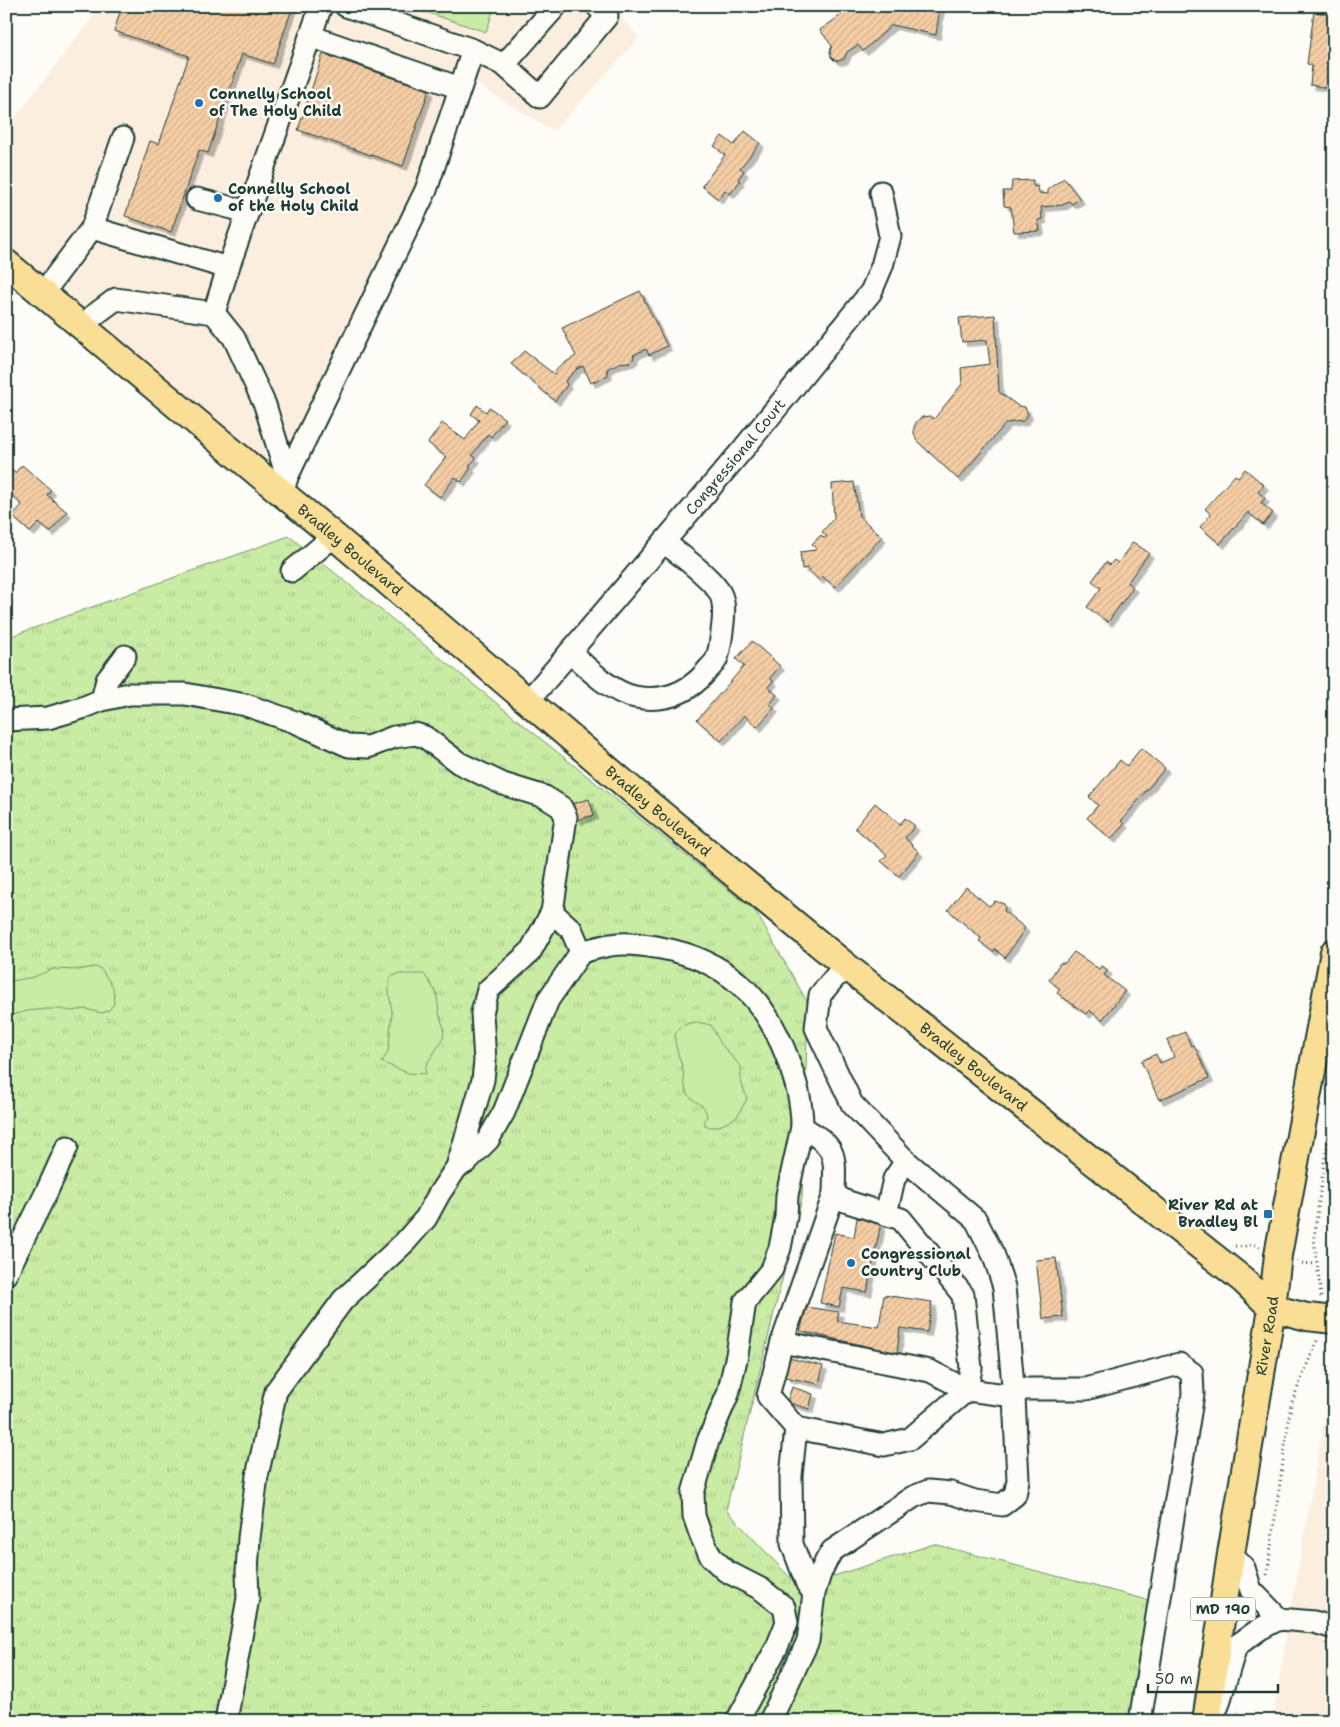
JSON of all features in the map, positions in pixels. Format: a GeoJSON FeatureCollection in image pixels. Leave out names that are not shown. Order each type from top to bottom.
{"type":"FeatureCollection","features":[{"type":"Feature","properties":{"kind":"main road","name":"Bradley Boulevard"},"geometry":{"type":"LineString","coordinates":[[6,263],[285,486],[334,536],[529,700],[632,790],[850,969],[1243,1280],[1272,1308],[1306,1317],[1327,1319]]}},
{"type":"Feature","properties":{"kind":"main road","name":"River Road"},"geometry":{"type":"LineString","coordinates":[[1206,1721],[1231,1554],[1272,1308],[1278,1256],[1334,952]]}},
{"type":"Feature","properties":{"kind":"street"},"geometry":{"type":"LineString","coordinates":[[214,313],[228,268],[321,6]]}},
{"type":"Feature","properties":{"kind":"street"},"geometry":{"type":"LineString","coordinates":[[346,6],[473,50],[504,65],[540,97],[608,16],[597,6]]}},
{"type":"Feature","properties":{"kind":"street"},"geometry":{"type":"LineString","coordinates":[[504,65],[556,6]]}},
{"type":"Feature","properties":{"kind":"street"},"geometry":{"type":"LineString","coordinates":[[310,36],[460,88]]}},
{"type":"Feature","properties":{"kind":"street"},"geometry":{"type":"LineString","coordinates":[[285,486],[426,190],[473,50]]}},
{"type":"Feature","properties":{"kind":"street"},"geometry":{"type":"LineString","coordinates":[[43,294],[92,228],[123,138]]}},
{"type":"Feature","properties":{"kind":"street","name":"Congressional Court"},"geometry":{"type":"LineString","coordinates":[[529,700],[749,442],[871,292],[882,266],[890,236],[881,192]]}},
{"type":"Feature","properties":{"kind":"street"},"geometry":{"type":"LineString","coordinates":[[197,199],[248,212]]}},
{"type":"Feature","properties":{"kind":"street"},"geometry":{"type":"LineString","coordinates":[[92,228],[228,268]]}},
{"type":"Feature","properties":{"kind":"street"},"geometry":{"type":"LineString","coordinates":[[84,327],[93,316],[116,299],[214,313],[234,338],[265,405],[285,486]]}},
{"type":"Feature","properties":{"kind":"street"},"geometry":{"type":"LineString","coordinates":[[292,571],[334,536]]}},
{"type":"Feature","properties":{"kind":"street"},"geometry":{"type":"LineString","coordinates":[[570,652],[591,672],[614,688],[633,697],[654,698],[676,695],[698,681],[716,660],[724,608],[719,590],[664,542]]}},
{"type":"Feature","properties":{"kind":"street"},"geometry":{"type":"LineString","coordinates":[[102,700],[107,680],[125,656]]}},
{"type":"Feature","properties":{"kind":"street"},"geometry":{"type":"LineString","coordinates":[[6,720],[48,718],[102,700],[129,694],[185,694],[246,704],[295,722],[349,746],[368,747],[394,737],[415,734],[425,737],[459,763],[504,784],[545,797],[562,807],[566,817],[552,912],[530,952],[488,990],[482,1013],[486,1061],[483,1080],[457,1167],[438,1194],[426,1218],[406,1242],[343,1300],[276,1391],[257,1476],[249,1538],[248,1598],[226,1721]]}},
{"type":"Feature","properties":{"kind":"street"},"geometry":{"type":"LineString","coordinates":[[552,912],[571,930],[582,952]]}},
{"type":"Feature","properties":{"kind":"street"},"geometry":{"type":"LineString","coordinates":[[457,1167],[466,1162],[488,1140],[504,1112],[548,1000],[582,952],[612,945],[644,945],[669,949],[702,959],[733,978],[745,988],[760,1005],[780,1038],[797,1084],[802,1107],[802,1127],[788,1187],[786,1217],[780,1248],[772,1269],[745,1302],[737,1355],[728,1394],[708,1441],[693,1493],[694,1516],[711,1557],[726,1571],[762,1589],[784,1607],[787,1622],[777,1647],[738,1721]]}},
{"type":"Feature","properties":{"kind":"street"},"geometry":{"type":"LineString","coordinates":[[770,1721],[808,1641],[814,1592],[820,1574],[832,1551],[913,1496],[928,1491],[951,1493],[975,1501],[1002,1505],[1014,1494],[1018,1480],[1014,1396],[1004,1287],[994,1256],[976,1220],[906,1161],[852,1104],[816,1028],[820,995],[836,976],[850,969]]}},
{"type":"Feature","properties":{"kind":"street"},"geometry":{"type":"LineString","coordinates":[[802,1127],[821,1138],[830,1148],[835,1162],[834,1194],[782,1342],[768,1396],[796,1428],[884,1444],[910,1439],[967,1390],[971,1368],[963,1295],[901,1219],[845,1201],[834,1194]]}},
{"type":"Feature","properties":{"kind":"street"},"geometry":{"type":"LineString","coordinates":[[6,1274],[67,1147]]}},
{"type":"Feature","properties":{"kind":"street"},"geometry":{"type":"LineString","coordinates":[[886,1214],[894,1178],[906,1161]]}},
{"type":"Feature","properties":{"kind":"street"},"geometry":{"type":"LineString","coordinates":[[782,1342],[930,1371],[967,1390],[1014,1396],[1022,1389],[1086,1389],[1179,1364],[1192,1373],[1193,1394],[1140,1721]]}},
{"type":"Feature","properties":{"kind":"street"},"geometry":{"type":"LineString","coordinates":[[796,1428],[792,1476],[792,1544],[807,1584],[814,1592]]}},
{"type":"Feature","properties":{"kind":"street"},"geometry":{"type":"LineString","coordinates":[[1231,1554],[1244,1568],[1251,1590],[1280,1619]]}},
{"type":"Feature","properties":{"kind":"street"},"geometry":{"type":"LineString","coordinates":[[1213,1721],[1236,1646],[1260,1629],[1280,1619],[1314,1622],[1334,1628]]}},
{"type":"Feature","properties":{"kind":"path"},"geometry":{"type":"LineString","coordinates":[[1262,1602],[1291,1404],[1318,1336],[1327,1319],[1314,1238],[1324,1163],[1334,1115]]}},
{"type":"Feature","properties":{"kind":"path"},"geometry":{"type":"LineString","coordinates":[[1231,1245],[1243,1247],[1252,1244],[1292,1262],[1317,1264]]}},
{"type":"Feature","properties":{"kind":"path"},"geometry":{"type":"LineString","coordinates":[[1236,1721],[1240,1702]]}},
{"type":"Feature","properties":{"kind":"shaded area","name":"Connelly School of the Holy Child"},"geometry":{"type":"Polygon","coordinates":[[[101,6],[612,6],[639,38],[554,131],[474,83],[454,147],[291,492],[6,250],[6,130],[101,6]]]}},
{"type":"Feature","properties":{"kind":"shaded area"},"geometry":{"type":"Polygon","coordinates":[[[1334,1362],[1334,1721],[1272,1721],[1334,1362]]]}},
{"type":"Feature","properties":{"kind":"green space"},"geometry":{"type":"Polygon","coordinates":[[[407,6],[495,6],[486,32],[407,6]]]}},
{"type":"Feature","properties":{"kind":"green space"},"geometry":{"type":"Polygon","coordinates":[[[289,536],[756,912],[808,1003],[802,1198],[726,1510],[799,1587],[934,1544],[1159,1603],[1144,1721],[6,1721],[6,638],[289,536]]]}},
{"type":"Feature","properties":{"kind":"green space"},"geometry":{"type":"Polygon","coordinates":[[[94,967],[101,969],[113,987],[114,1004],[108,1011],[101,1013],[86,1009],[71,1011],[47,1009],[12,1015],[6,1010],[6,989],[11,981],[34,977],[53,969],[79,970],[94,967]]]}},
{"type":"Feature","properties":{"kind":"green space"},"geometry":{"type":"Polygon","coordinates":[[[397,974],[424,974],[436,992],[440,1017],[444,1028],[443,1039],[428,1062],[425,1069],[426,1074],[408,1073],[381,1062],[388,1052],[389,1045],[392,1013],[389,982],[390,978],[397,974]]]}},
{"type":"Feature","properties":{"kind":"green space"},"geometry":{"type":"Polygon","coordinates":[[[697,1022],[711,1025],[721,1044],[741,1067],[741,1081],[747,1099],[737,1117],[713,1127],[705,1125],[704,1120],[707,1117],[704,1108],[687,1093],[676,1046],[676,1033],[679,1028],[686,1024],[697,1022]]]}},
{"type":"Feature","properties":{"kind":"building","name":"Connelly School of The Holy Child"},"geometry":{"type":"Polygon","coordinates":[[[122,6],[293,6],[273,64],[242,54],[208,153],[199,150],[171,232],[125,216],[150,141],[159,144],[189,56],[114,31],[122,6]]]}},
{"type":"Feature","properties":{"kind":"building"},"geometry":{"type":"Polygon","coordinates":[[[854,6],[940,6],[936,35],[892,25],[863,51],[858,45],[847,52],[844,59],[834,60],[831,57],[830,51],[832,46],[820,30],[854,6]]]}},
{"type":"Feature","properties":{"kind":"building"},"geometry":{"type":"Polygon","coordinates":[[[1314,12],[1334,14],[1334,68],[1331,68],[1329,88],[1310,85],[1312,65],[1307,64],[1314,12]]]}},
{"type":"Feature","properties":{"kind":"building","name":"Connelly School of The Holy Child"},"geometry":{"type":"Polygon","coordinates":[[[323,54],[429,90],[403,166],[298,130],[323,54]]]}},
{"type":"Feature","properties":{"kind":"building"},"geometry":{"type":"Polygon","coordinates":[[[745,131],[760,143],[740,168],[744,171],[738,179],[740,181],[730,194],[725,190],[718,199],[702,186],[725,155],[714,146],[722,136],[734,145],[745,131]]]}},
{"type":"Feature","properties":{"kind":"building"},"geometry":{"type":"Polygon","coordinates":[[[1064,178],[1080,199],[1072,204],[1069,201],[1063,205],[1041,207],[1042,219],[1038,220],[1040,231],[1014,232],[1011,207],[1004,206],[1003,191],[1011,191],[1012,181],[1033,180],[1033,186],[1038,187],[1039,193],[1048,194],[1048,189],[1064,178]]]}},
{"type":"Feature","properties":{"kind":"building"},"geometry":{"type":"Polygon","coordinates":[[[640,291],[667,346],[649,355],[646,349],[633,355],[634,358],[630,362],[619,363],[607,369],[608,375],[591,383],[583,366],[577,369],[565,381],[567,385],[555,401],[511,364],[524,351],[554,374],[558,367],[576,356],[562,328],[640,291]]]}},
{"type":"Feature","properties":{"kind":"building"},"geometry":{"type":"Polygon","coordinates":[[[995,315],[999,392],[1018,406],[1025,407],[1028,415],[1023,421],[1006,423],[958,479],[917,441],[914,427],[922,417],[930,416],[934,419],[962,384],[961,368],[990,364],[987,340],[962,342],[959,318],[995,315]]]}},
{"type":"Feature","properties":{"kind":"building"},"geometry":{"type":"Polygon","coordinates":[[[477,405],[486,412],[489,407],[505,419],[491,437],[488,434],[472,455],[476,458],[469,466],[471,468],[461,482],[455,477],[440,497],[424,485],[446,457],[428,443],[442,423],[465,440],[479,420],[471,414],[477,405]]]}},
{"type":"Feature","properties":{"kind":"building"},"geometry":{"type":"Polygon","coordinates":[[[22,465],[51,490],[47,495],[67,512],[50,532],[39,523],[30,532],[12,516],[22,505],[6,490],[6,467],[15,473],[22,465]]]}},
{"type":"Feature","properties":{"kind":"building"},"geometry":{"type":"Polygon","coordinates":[[[1245,469],[1264,485],[1258,492],[1265,498],[1261,503],[1273,513],[1263,525],[1248,512],[1220,544],[1200,527],[1211,514],[1205,509],[1235,475],[1238,477],[1245,469]]]}},
{"type":"Feature","properties":{"kind":"building"},"geometry":{"type":"Polygon","coordinates":[[[854,482],[859,516],[882,537],[835,587],[822,576],[819,580],[809,571],[809,568],[802,569],[800,552],[815,550],[816,548],[812,544],[821,535],[824,538],[827,536],[822,532],[834,518],[832,484],[854,482]]]}},
{"type":"Feature","properties":{"kind":"building"},"geometry":{"type":"Polygon","coordinates":[[[1133,542],[1149,553],[1127,583],[1133,587],[1108,622],[1087,607],[1101,588],[1092,581],[1106,562],[1110,565],[1114,560],[1118,563],[1133,542]]]}},
{"type":"Feature","properties":{"kind":"building"},"geometry":{"type":"Polygon","coordinates":[[[752,641],[780,666],[770,678],[773,681],[768,687],[777,695],[770,704],[774,708],[757,727],[744,715],[721,741],[697,720],[744,666],[736,659],[752,641]]]}},
{"type":"Feature","properties":{"kind":"building"},"geometry":{"type":"Polygon","coordinates":[[[1141,748],[1165,768],[1121,821],[1124,824],[1111,839],[1087,818],[1098,805],[1089,797],[1120,760],[1127,766],[1141,748]]]}},
{"type":"Feature","properties":{"kind":"building"},"geometry":{"type":"Polygon","coordinates":[[[589,799],[594,815],[577,820],[572,804],[589,799]]]}},
{"type":"Feature","properties":{"kind":"building"},"geometry":{"type":"Polygon","coordinates":[[[875,803],[900,824],[905,818],[915,826],[905,838],[919,852],[899,876],[881,861],[887,855],[855,828],[875,803]]]}},
{"type":"Feature","properties":{"kind":"building"},"geometry":{"type":"Polygon","coordinates":[[[966,887],[989,906],[995,901],[1004,904],[1004,911],[1025,928],[1005,958],[995,949],[993,952],[979,941],[981,938],[948,910],[966,887]]]}},
{"type":"Feature","properties":{"kind":"building"},"geometry":{"type":"Polygon","coordinates":[[[1074,952],[1099,969],[1101,966],[1108,970],[1104,975],[1125,991],[1102,1020],[1089,1010],[1086,1014],[1057,993],[1060,989],[1049,980],[1060,963],[1065,963],[1074,952]]]}},
{"type":"Feature","properties":{"kind":"building"},"geometry":{"type":"Polygon","coordinates":[[[1185,1032],[1191,1046],[1194,1045],[1209,1078],[1159,1100],[1141,1061],[1156,1054],[1160,1063],[1174,1057],[1167,1040],[1185,1032]]]}},
{"type":"Feature","properties":{"kind":"building","name":"Congressional Country Club"},"geometry":{"type":"Polygon","coordinates":[[[857,1218],[881,1223],[867,1292],[843,1288],[839,1307],[820,1303],[835,1233],[854,1237],[857,1218]]]}},
{"type":"Feature","properties":{"kind":"building"},"geometry":{"type":"Polygon","coordinates":[[[1056,1258],[1063,1317],[1043,1319],[1036,1260],[1056,1258]]]}},
{"type":"Feature","properties":{"kind":"building"},"geometry":{"type":"Polygon","coordinates":[[[884,1295],[932,1302],[927,1332],[900,1328],[897,1353],[800,1331],[807,1307],[839,1312],[837,1321],[879,1327],[884,1295]]]}},
{"type":"Feature","properties":{"kind":"building"},"geometry":{"type":"Polygon","coordinates":[[[789,1358],[823,1366],[819,1384],[785,1377],[789,1358]]]}},
{"type":"Feature","properties":{"kind":"building"},"geometry":{"type":"Polygon","coordinates":[[[792,1387],[813,1394],[809,1409],[787,1402],[792,1387]]]}},
{"type":"Feature","properties":{"kind":"place","name":"Connelly School of The Holy Child"},"geometry":{"type":"Point","coordinates":[199,103]}},
{"type":"Feature","properties":{"kind":"place","name":"Connelly School of the Holy Child"},"geometry":{"type":"Point","coordinates":[218,198]}},
{"type":"Feature","properties":{"kind":"place","name":"River Rd at Bradley Bl"},"geometry":{"type":"Point","coordinates":[1268,1214]}},
{"type":"Feature","properties":{"kind":"place","name":"Congressional Country Club"},"geometry":{"type":"Point","coordinates":[851,1263]}}]}
